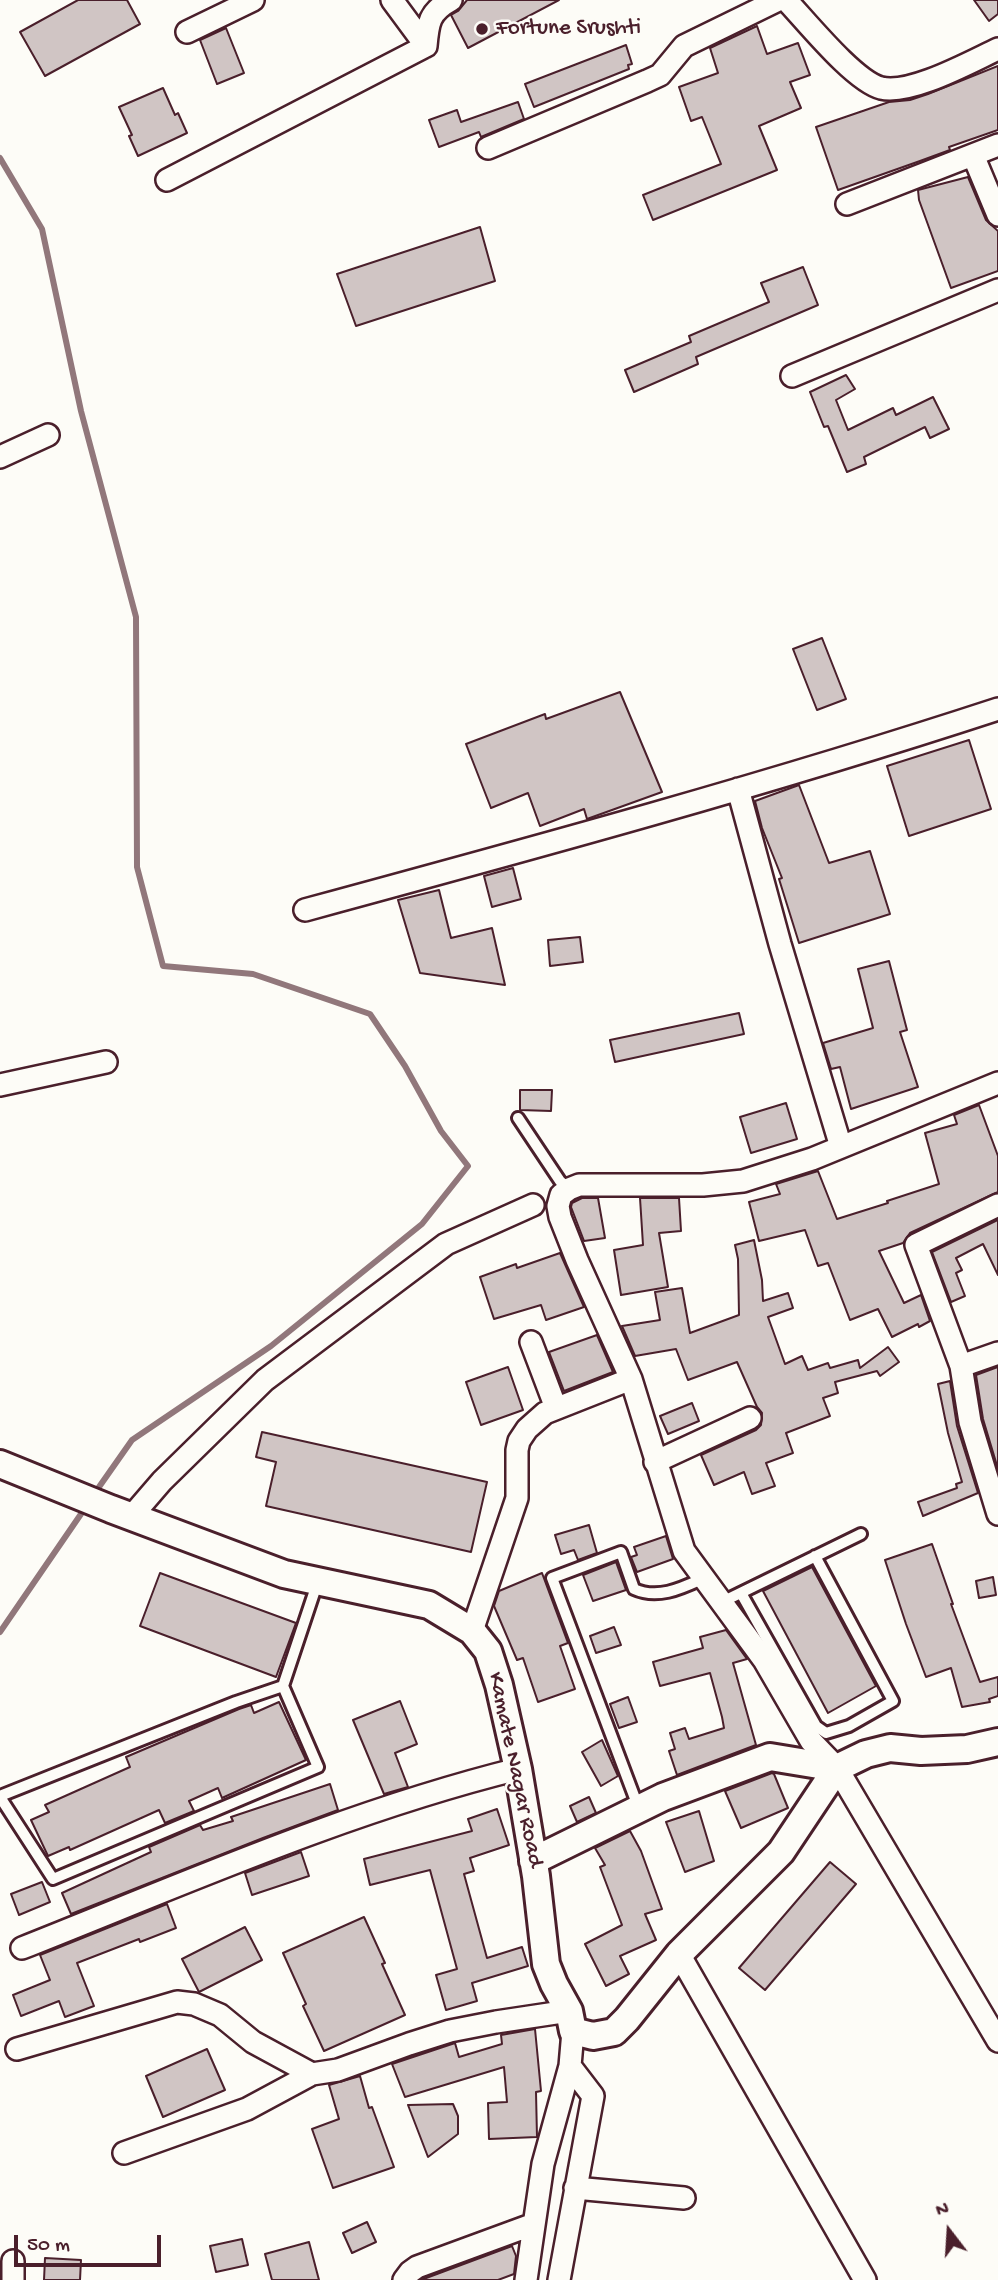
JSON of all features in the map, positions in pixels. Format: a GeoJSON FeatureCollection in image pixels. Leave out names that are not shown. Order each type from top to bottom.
{"type":"FeatureCollection","features":[{"type":"Feature","properties":{"kind":"street"},"geometry":{"type":"LineString","coordinates":[[187,32],[253,0]]}},
{"type":"Feature","properties":{"kind":"street"},"geometry":{"type":"LineString","coordinates":[[393,0],[426,46]]}},
{"type":"Feature","properties":{"kind":"street"},"geometry":{"type":"LineString","coordinates":[[426,46],[431,15],[451,0]]}},
{"type":"Feature","properties":{"kind":"street"},"geometry":{"type":"LineString","coordinates":[[488,148],[648,82],[660,75],[684,46],[778,0]]}},
{"type":"Feature","properties":{"kind":"street"},"geometry":{"type":"LineString","coordinates":[[786,0],[858,76],[880,88],[900,89],[935,78],[998,50]]}},
{"type":"Feature","properties":{"kind":"street"},"geometry":{"type":"LineString","coordinates":[[167,180],[426,46]]}},
{"type":"Feature","properties":{"kind":"street"},"geometry":{"type":"LineString","coordinates":[[847,204],[998,145]]}},
{"type":"Feature","properties":{"kind":"street"},"geometry":{"type":"LineString","coordinates":[[974,155],[998,215]]}},
{"type":"Feature","properties":{"kind":"street"},"geometry":{"type":"LineString","coordinates":[[792,376],[998,290]]}},
{"type":"Feature","properties":{"kind":"street"},"geometry":{"type":"LineString","coordinates":[[0,457],[48,435]]}},
{"type":"Feature","properties":{"kind":"street"},"geometry":{"type":"LineString","coordinates":[[305,909],[528,850],[998,709]]}},
{"type":"Feature","properties":{"kind":"street"},"geometry":{"type":"LineString","coordinates":[[738,789],[780,944],[841,1147]]}},
{"type":"Feature","properties":{"kind":"street"},"geometry":{"type":"LineString","coordinates":[[0,1085],[106,1062]]}},
{"type":"Feature","properties":{"kind":"street"},"geometry":{"type":"LineString","coordinates":[[998,1083],[773,1173],[743,1181],[703,1185],[590,1184],[569,1189],[561,1195],[558,1206],[577,1261],[631,1380],[684,1551],[704,1578],[732,1598],[811,1741],[837,1768],[998,2041]]}},
{"type":"Feature","properties":{"kind":"street"},"geometry":{"type":"LineString","coordinates":[[131,1517],[162,1481],[265,1380],[446,1244],[533,1205]]}},
{"type":"Feature","properties":{"kind":"street"},"geometry":{"type":"LineString","coordinates":[[998,1205],[916,1245],[961,1366],[970,1422],[998,1514]]}},
{"type":"Feature","properties":{"kind":"street"},"geometry":{"type":"LineString","coordinates":[[531,1342],[556,1408]]}},
{"type":"Feature","properties":{"kind":"street"},"geometry":{"type":"LineString","coordinates":[[961,1366],[998,1353]]}},
{"type":"Feature","properties":{"kind":"street"},"geometry":{"type":"LineString","coordinates":[[472,1631],[517,1498],[519,1441],[536,1419],[556,1408],[631,1380]]}},
{"type":"Feature","properties":{"kind":"street"},"geometry":{"type":"LineString","coordinates":[[655,1462],[750,1418]]}},
{"type":"Feature","properties":{"kind":"street","name":"Kamate Nagar Road"},"geometry":{"type":"LineString","coordinates":[[0,1464],[131,1517],[284,1574],[429,1605],[472,1631],[488,1651],[499,1685],[519,1769],[546,1964],[571,2021]]}},
{"type":"Feature","properties":{"kind":"street"},"geometry":{"type":"LineString","coordinates":[[124,2153],[247,2109],[312,2074],[338,2070],[450,2032],[496,2022],[571,2021],[593,2036],[614,2032],[679,1954],[782,1852],[837,1768],[866,1754],[890,1748],[932,1750],[967,1748],[998,1742]]}},
{"type":"Feature","properties":{"kind":"street"},"geometry":{"type":"LineString","coordinates":[[533,1861],[663,1797],[770,1757],[837,1768]]}},
{"type":"Feature","properties":{"kind":"street"},"geometry":{"type":"LineString","coordinates":[[22,1948],[351,1818],[415,1797],[519,1769]]}},
{"type":"Feature","properties":{"kind":"street"},"geometry":{"type":"LineString","coordinates":[[679,1954],[865,2280]]}},
{"type":"Feature","properties":{"kind":"street"},"geometry":{"type":"LineString","coordinates":[[18,2049],[177,2002],[194,2004],[220,2015],[253,2042],[312,2074]]}},
{"type":"Feature","properties":{"kind":"street"},"geometry":{"type":"LineString","coordinates":[[526,2280],[543,2164],[570,2066],[571,2021]]}},
{"type":"Feature","properties":{"kind":"street"},"geometry":{"type":"LineString","coordinates":[[559,2280],[593,2096],[570,2066]]}},
{"type":"Feature","properties":{"kind":"street"},"geometry":{"type":"LineString","coordinates":[[576,2188],[684,2198]]}},
{"type":"Feature","properties":{"kind":"street"},"geometry":{"type":"LineString","coordinates":[[404,2280],[417,2267],[534,2224]]}},
{"type":"Feature","properties":{"kind":"lane"},"geometry":{"type":"LineString","coordinates":[[518,1118],[559,1181],[569,1189]]}},
{"type":"Feature","properties":{"kind":"lane"},"geometry":{"type":"LineString","coordinates":[[815,1556],[893,1701],[849,1726],[827,1733],[816,1726],[732,1598],[815,1556],[861,1534]]}},
{"type":"Feature","properties":{"kind":"lane"},"geometry":{"type":"LineString","coordinates":[[639,1809],[552,1578],[621,1552],[634,1589],[643,1593],[672,1592],[704,1578]]}},
{"type":"Feature","properties":{"kind":"lane"},"geometry":{"type":"LineString","coordinates":[[283,1686],[236,1702],[0,1797],[53,1879],[318,1767],[283,1686],[317,1581]]}},
{"type":"Feature","properties":{"kind":"building"},"geometry":{"type":"Polygon","coordinates":[[[78,0],[127,0],[140,24],[45,76],[20,32],[78,0]]]}},
{"type":"Feature","properties":{"kind":"building","name":"Fortune Srushti"},"geometry":{"type":"Polygon","coordinates":[[[467,0],[559,0],[468,48],[451,15],[467,0]]]}},
{"type":"Feature","properties":{"kind":"building"},"geometry":{"type":"Polygon","coordinates":[[[974,0],[998,0],[998,14],[989,21],[974,0]]]}},
{"type":"Feature","properties":{"kind":"building"},"geometry":{"type":"Polygon","coordinates":[[[757,26],[767,54],[798,43],[810,75],[790,82],[801,108],[759,126],[777,170],[653,220],[643,195],[721,164],[702,117],[691,121],[679,87],[718,73],[710,48],[757,26]]]}},
{"type":"Feature","properties":{"kind":"building"},"geometry":{"type":"Polygon","coordinates":[[[226,28],[244,73],[217,84],[200,40],[226,28]]]}},
{"type":"Feature","properties":{"kind":"building"},"geometry":{"type":"Polygon","coordinates":[[[626,45],[632,64],[628,65],[629,69],[534,107],[525,84],[626,45]]]}},
{"type":"Feature","properties":{"kind":"building"},"geometry":{"type":"Polygon","coordinates":[[[998,66],[998,130],[838,190],[816,127],[889,102],[910,100],[928,94],[998,66]]]}},
{"type":"Feature","properties":{"kind":"building"},"geometry":{"type":"Polygon","coordinates":[[[163,88],[175,115],[178,113],[187,133],[138,156],[119,107],[163,88]]]}},
{"type":"Feature","properties":{"kind":"building"},"geometry":{"type":"Polygon","coordinates":[[[518,102],[524,119],[481,137],[479,132],[439,147],[429,120],[457,110],[461,122],[518,102]]]}},
{"type":"Feature","properties":{"kind":"building"},"geometry":{"type":"Polygon","coordinates":[[[968,177],[986,220],[998,231],[998,271],[951,288],[919,200],[918,190],[968,177]]]}},
{"type":"Feature","properties":{"kind":"building"},"geometry":{"type":"Polygon","coordinates":[[[480,227],[495,281],[356,326],[337,274],[480,227]]]}},
{"type":"Feature","properties":{"kind":"building"},"geometry":{"type":"Polygon","coordinates":[[[803,267],[818,305],[696,357],[698,364],[634,392],[625,370],[691,342],[689,336],[769,302],[761,283],[803,267]]]}},
{"type":"Feature","properties":{"kind":"building"},"geometry":{"type":"Polygon","coordinates":[[[846,375],[855,389],[836,400],[848,430],[893,408],[896,415],[933,397],[949,429],[930,438],[925,427],[864,457],[866,464],[847,472],[810,392],[846,375]]]}},
{"type":"Feature","properties":{"kind":"building"},"geometry":{"type":"Polygon","coordinates":[[[822,638],[846,699],[817,710],[793,649],[822,638]]]}},
{"type":"Feature","properties":{"kind":"building"},"geometry":{"type":"Polygon","coordinates":[[[620,692],[662,792],[587,819],[584,809],[540,826],[528,793],[491,808],[466,744],[545,714],[546,719],[620,692]]]}},
{"type":"Feature","properties":{"kind":"building"},"geometry":{"type":"Polygon","coordinates":[[[969,740],[991,809],[909,836],[887,766],[969,740]]]}},
{"type":"Feature","properties":{"kind":"building"},"geometry":{"type":"Polygon","coordinates":[[[799,785],[829,863],[870,851],[890,914],[799,943],[779,879],[782,878],[762,828],[755,801],[799,785]]]}},
{"type":"Feature","properties":{"kind":"building"},"geometry":{"type":"Polygon","coordinates":[[[513,868],[521,899],[492,907],[484,876],[513,868]]]}},
{"type":"Feature","properties":{"kind":"building"},"geometry":{"type":"Polygon","coordinates":[[[439,890],[451,938],[492,928],[505,985],[420,973],[398,900],[439,890]]]}},
{"type":"Feature","properties":{"kind":"building"},"geometry":{"type":"Polygon","coordinates":[[[580,937],[583,962],[550,966],[548,940],[580,937]]]}},
{"type":"Feature","properties":{"kind":"building"},"geometry":{"type":"Polygon","coordinates":[[[889,961],[907,1030],[900,1032],[918,1087],[851,1109],[840,1067],[831,1069],[823,1043],[873,1028],[858,969],[889,961]]]}},
{"type":"Feature","properties":{"kind":"building"},"geometry":{"type":"Polygon","coordinates":[[[739,1013],[744,1034],[615,1062],[610,1040],[739,1013]]]}},
{"type":"Feature","properties":{"kind":"building"},"geometry":{"type":"Polygon","coordinates":[[[520,1090],[552,1090],[551,1111],[520,1110],[520,1090]]]}},
{"type":"Feature","properties":{"kind":"building"},"geometry":{"type":"Polygon","coordinates":[[[786,1103],[797,1139],[751,1153],[740,1117],[786,1103]]]}},
{"type":"Feature","properties":{"kind":"building"},"geometry":{"type":"Polygon","coordinates":[[[979,1105],[998,1156],[998,1192],[910,1233],[903,1243],[879,1251],[904,1303],[921,1295],[930,1321],[892,1337],[878,1309],[850,1320],[828,1263],[818,1266],[805,1230],[759,1241],[749,1202],[780,1194],[776,1184],[818,1171],[837,1219],[939,1184],[925,1133],[957,1124],[954,1115],[979,1105]]]}},
{"type":"Feature","properties":{"kind":"building"},"geometry":{"type":"Polygon","coordinates":[[[582,1198],[598,1198],[605,1238],[584,1241],[571,1207],[572,1203],[582,1198]]]}},
{"type":"Feature","properties":{"kind":"building"},"geometry":{"type":"Polygon","coordinates":[[[640,1198],[679,1198],[681,1231],[659,1233],[668,1287],[621,1295],[614,1250],[643,1245],[640,1198]]]}},
{"type":"Feature","properties":{"kind":"building"},"geometry":{"type":"Polygon","coordinates":[[[998,1220],[998,1275],[983,1244],[956,1258],[962,1270],[956,1273],[965,1296],[951,1302],[932,1252],[998,1220]]]}},
{"type":"Feature","properties":{"kind":"building"},"geometry":{"type":"Polygon","coordinates":[[[754,1240],[763,1301],[788,1293],[793,1308],[768,1317],[785,1364],[802,1356],[808,1370],[828,1363],[830,1368],[858,1360],[860,1368],[888,1347],[899,1362],[880,1376],[877,1371],[835,1382],[838,1393],[823,1398],[830,1416],[786,1433],[793,1453],[766,1463],[775,1486],[752,1494],[744,1472],[714,1485],[701,1455],[756,1430],[761,1425],[762,1413],[737,1362],[688,1380],[676,1349],[635,1356],[622,1326],[660,1320],[655,1292],[682,1288],[690,1333],[739,1315],[738,1259],[735,1245],[754,1240]]]}},
{"type":"Feature","properties":{"kind":"building"},"geometry":{"type":"Polygon","coordinates":[[[560,1253],[584,1307],[546,1320],[541,1305],[494,1319],[480,1277],[516,1264],[517,1268],[560,1253]]]}},
{"type":"Feature","properties":{"kind":"building"},"geometry":{"type":"Polygon","coordinates":[[[597,1335],[613,1372],[564,1391],[549,1352],[597,1335]]]}},
{"type":"Feature","properties":{"kind":"building"},"geometry":{"type":"Polygon","coordinates":[[[508,1367],[523,1410],[481,1425],[466,1382],[508,1367]]]}},
{"type":"Feature","properties":{"kind":"building"},"geometry":{"type":"Polygon","coordinates":[[[998,1367],[998,1469],[983,1419],[976,1375],[998,1367]]]}},
{"type":"Feature","properties":{"kind":"building"},"geometry":{"type":"Polygon","coordinates":[[[950,1381],[957,1426],[978,1493],[923,1516],[918,1502],[957,1488],[956,1484],[962,1482],[938,1384],[950,1381]]]}},
{"type":"Feature","properties":{"kind":"building"},"geometry":{"type":"Polygon","coordinates":[[[692,1403],[699,1421],[668,1434],[660,1416],[692,1403]]]}},
{"type":"Feature","properties":{"kind":"building"},"geometry":{"type":"Polygon","coordinates":[[[262,1432],[487,1482],[471,1552],[266,1506],[276,1462],[256,1457],[262,1432]]]}},
{"type":"Feature","properties":{"kind":"building"},"geometry":{"type":"Polygon","coordinates":[[[589,1525],[597,1553],[578,1560],[574,1550],[561,1554],[555,1535],[589,1525]]]}},
{"type":"Feature","properties":{"kind":"building"},"geometry":{"type":"Polygon","coordinates":[[[666,1536],[673,1559],[637,1572],[631,1557],[637,1555],[634,1547],[666,1536]]]}},
{"type":"Feature","properties":{"kind":"building"},"geometry":{"type":"Polygon","coordinates":[[[932,1544],[980,1682],[998,1677],[998,1696],[989,1699],[990,1702],[962,1707],[951,1668],[926,1677],[906,1624],[885,1560],[932,1544]]]}},
{"type":"Feature","properties":{"kind":"building"},"geometry":{"type":"Polygon","coordinates":[[[616,1562],[626,1590],[593,1601],[583,1575],[616,1562]]]}},
{"type":"Feature","properties":{"kind":"building"},"geometry":{"type":"Polygon","coordinates":[[[812,1567],[876,1686],[828,1713],[763,1591],[812,1567]]]}},
{"type":"Feature","properties":{"kind":"building"},"geometry":{"type":"Polygon","coordinates":[[[160,1573],[296,1623],[276,1677],[140,1626],[160,1573]]]}},
{"type":"Feature","properties":{"kind":"building"},"geometry":{"type":"Polygon","coordinates":[[[542,1573],[568,1643],[560,1646],[575,1689],[538,1702],[523,1658],[517,1660],[494,1606],[499,1591],[542,1573]]]}},
{"type":"Feature","properties":{"kind":"building"},"geometry":{"type":"Polygon","coordinates":[[[993,1577],[996,1595],[979,1598],[976,1581],[993,1577]]]}},
{"type":"Feature","properties":{"kind":"building"},"geometry":{"type":"Polygon","coordinates":[[[614,1627],[621,1645],[596,1653],[590,1636],[614,1627]]]}},
{"type":"Feature","properties":{"kind":"building"},"geometry":{"type":"Polygon","coordinates":[[[726,1630],[747,1659],[733,1663],[756,1745],[677,1775],[669,1751],[675,1749],[670,1733],[685,1728],[689,1739],[724,1728],[722,1717],[710,1673],[660,1686],[653,1662],[703,1648],[700,1637],[726,1630]]]}},
{"type":"Feature","properties":{"kind":"building"},"geometry":{"type":"Polygon","coordinates":[[[628,1697],[637,1722],[619,1728],[610,1704],[628,1697]]]}},
{"type":"Feature","properties":{"kind":"building"},"geometry":{"type":"Polygon","coordinates":[[[400,1701],[417,1744],[395,1753],[408,1787],[384,1794],[353,1720],[400,1701]]]}},
{"type":"Feature","properties":{"kind":"building"},"geometry":{"type":"Polygon","coordinates":[[[279,1702],[306,1760],[222,1798],[218,1788],[189,1801],[194,1811],[165,1823],[159,1810],[70,1850],[69,1847],[48,1856],[31,1820],[49,1812],[45,1805],[130,1767],[126,1757],[239,1709],[251,1705],[254,1713],[279,1702]]]}},
{"type":"Feature","properties":{"kind":"building"},"geometry":{"type":"Polygon","coordinates":[[[602,1740],[618,1776],[601,1786],[582,1752],[602,1740]]]}},
{"type":"Feature","properties":{"kind":"building"},"geometry":{"type":"Polygon","coordinates":[[[772,1773],[788,1808],[741,1828],[725,1791],[772,1773]]]}},
{"type":"Feature","properties":{"kind":"building"},"geometry":{"type":"Polygon","coordinates":[[[330,1784],[338,1810],[71,1914],[62,1893],[151,1852],[149,1847],[200,1825],[203,1830],[233,1821],[231,1817],[330,1784]]]}},
{"type":"Feature","properties":{"kind":"building"},"geometry":{"type":"Polygon","coordinates":[[[589,1797],[596,1813],[577,1822],[570,1806],[589,1797]]]}},
{"type":"Feature","properties":{"kind":"building"},"geometry":{"type":"Polygon","coordinates":[[[497,1809],[509,1845],[470,1858],[474,1871],[464,1874],[487,1958],[522,1947],[528,1966],[472,1983],[477,2001],[446,2010],[436,1975],[457,1969],[430,1870],[370,1885],[364,1859],[472,1831],[468,1819],[497,1809]]]}},
{"type":"Feature","properties":{"kind":"building"},"geometry":{"type":"Polygon","coordinates":[[[699,1811],[714,1861],[685,1872],[666,1822],[699,1811]]]}},
{"type":"Feature","properties":{"kind":"building"},"geometry":{"type":"Polygon","coordinates":[[[630,1831],[641,1851],[662,1909],[645,1914],[656,1940],[620,1956],[629,1974],[606,1986],[585,1944],[622,1925],[600,1867],[605,1865],[595,1848],[630,1831]]]}},
{"type":"Feature","properties":{"kind":"building"},"geometry":{"type":"Polygon","coordinates":[[[301,1852],[309,1876],[252,1895],[245,1873],[301,1852]]]}},
{"type":"Feature","properties":{"kind":"building"},"geometry":{"type":"Polygon","coordinates":[[[830,1862],[856,1884],[765,1990],[739,1968],[830,1862]]]}},
{"type":"Feature","properties":{"kind":"building"},"geometry":{"type":"Polygon","coordinates":[[[42,1882],[50,1902],[19,1915],[11,1894],[42,1882]]]}},
{"type":"Feature","properties":{"kind":"building"},"geometry":{"type":"Polygon","coordinates":[[[167,1904],[176,1928],[77,1963],[94,2006],[65,2017],[59,2001],[21,2016],[13,1995],[50,1980],[40,1955],[167,1904]]]}},
{"type":"Feature","properties":{"kind":"building"},"geometry":{"type":"Polygon","coordinates":[[[364,1917],[405,2015],[324,2051],[283,1953],[364,1917]]]}},
{"type":"Feature","properties":{"kind":"building"},"geometry":{"type":"Polygon","coordinates":[[[245,1927],[262,1960],[199,1992],[182,1959],[245,1927]]]}},
{"type":"Feature","properties":{"kind":"building"},"geometry":{"type":"Polygon","coordinates":[[[535,2029],[541,2091],[536,2092],[537,2137],[489,2139],[488,2103],[507,2102],[504,2067],[405,2097],[392,2064],[455,2043],[459,2057],[502,2044],[501,2035],[535,2029]]]}},
{"type":"Feature","properties":{"kind":"building"},"geometry":{"type":"Polygon","coordinates":[[[207,2049],[225,2090],[163,2117],[146,2076],[207,2049]]]}},
{"type":"Feature","properties":{"kind":"building"},"geometry":{"type":"Polygon","coordinates":[[[360,2076],[369,2108],[372,2107],[394,2167],[333,2188],[312,2129],[339,2119],[329,2085],[360,2076]]]}},
{"type":"Feature","properties":{"kind":"building"},"geometry":{"type":"Polygon","coordinates":[[[453,2104],[458,2116],[458,2134],[428,2157],[408,2105],[453,2104]]]}},
{"type":"Feature","properties":{"kind":"building"},"geometry":{"type":"Polygon","coordinates":[[[367,2222],[376,2242],[352,2253],[343,2233],[367,2222]]]}},
{"type":"Feature","properties":{"kind":"building"},"geometry":{"type":"Polygon","coordinates":[[[242,2239],[248,2265],[216,2272],[210,2246],[242,2239]]]}},
{"type":"Feature","properties":{"kind":"building"},"geometry":{"type":"Polygon","coordinates":[[[309,2242],[319,2280],[272,2280],[265,2254],[309,2242]]]}},
{"type":"Feature","properties":{"kind":"building"},"geometry":{"type":"Polygon","coordinates":[[[512,2246],[516,2256],[514,2274],[498,2280],[421,2280],[512,2246]]]}},
{"type":"Feature","properties":{"kind":"building"},"geometry":{"type":"Polygon","coordinates":[[[45,2258],[81,2260],[80,2280],[44,2280],[45,2258]]]}},
{"type":"Feature","properties":{"kind":"waterway"},"geometry":{"type":"LineString","coordinates":[[0,158],[42,229],[81,411],[136,617],[137,867],[163,966],[253,974],[370,1014],[405,1066],[441,1131],[468,1166],[422,1224],[271,1346],[132,1440],[99,1487]]}},
{"type":"Feature","properties":{"kind":"waterway"},"geometry":{"type":"LineString","coordinates":[[0,1632],[81,1514]]}},
{"type":"Feature","properties":{"kind":"place","name":"Fortune Srushti"},"geometry":{"type":"Point","coordinates":[482,29]}}]}
